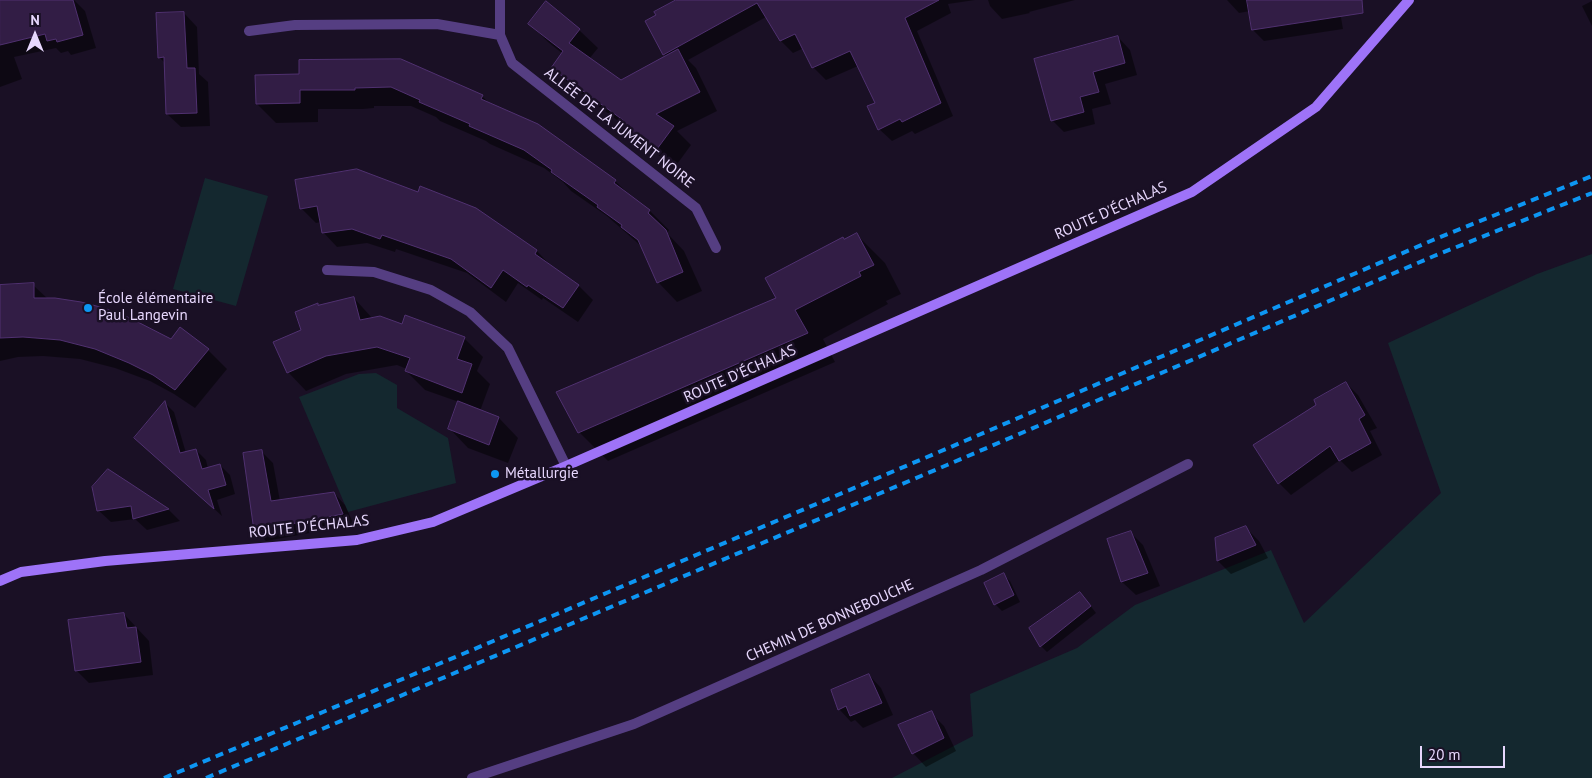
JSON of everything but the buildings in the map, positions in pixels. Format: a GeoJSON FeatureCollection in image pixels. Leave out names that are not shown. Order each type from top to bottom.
{"type":"FeatureCollection","features":[{"type":"Feature","properties":{"kind":"street","name":"ALLÉE DE LA JUMENT NOIRE"},"geometry":{"type":"LineString","coordinates":[[500,0],[500,35],[512,63],[696,208],[716,248]]}},
{"type":"Feature","properties":{"kind":"street","name":"ROUTE D'ÉCHALAS"},"geometry":{"type":"LineString","coordinates":[[0,581],[21,572],[105,561],[357,540],[433,522],[566,466],[1192,192],[1316,108],[1409,0]]}},
{"type":"Feature","properties":{"kind":"street"},"geometry":{"type":"LineString","coordinates":[[249,31],[295,25],[437,24],[500,35]]}},
{"type":"Feature","properties":{"kind":"street"},"geometry":{"type":"LineString","coordinates":[[327,270],[374,272],[431,290],[470,312],[508,348],[566,466]]}},
{"type":"Feature","properties":{"kind":"street","name":"CHEMIN DE BONNEBOUCHE"},"geometry":{"type":"LineString","coordinates":[[472,778],[634,724],[981,570],[1188,464]]}},
{"type":"Feature","properties":{"kind":"shaded area"},"geometry":{"type":"Polygon","coordinates":[[[205,178],[268,196],[236,306],[173,289],[205,178]]]}},
{"type":"Feature","properties":{"kind":"shaded area"},"geometry":{"type":"Polygon","coordinates":[[[1592,254],[1592,778],[892,778],[973,736],[970,694],[1077,648],[1135,605],[1271,550],[1304,623],[1441,493],[1388,343],[1537,274],[1592,254]]]}},
{"type":"Feature","properties":{"kind":"shaded area"},"geometry":{"type":"Polygon","coordinates":[[[376,373],[397,385],[397,408],[448,438],[456,483],[348,512],[299,397],[359,374],[376,373]]]}},
{"type":"Feature","properties":{"kind":"railway"},"geometry":{"type":"LineString","coordinates":[[164,778],[465,653],[1433,240],[1592,176]]}},
{"type":"Feature","properties":{"kind":"railway"},"geometry":{"type":"LineString","coordinates":[[206,778],[947,465],[1434,256],[1592,193]]}},
{"type":"Feature","properties":{"kind":"place","name":"École élémentaire Paul Langevin"},"geometry":{"type":"Point","coordinates":[88,308]}},
{"type":"Feature","properties":{"kind":"place","name":"Métallurgie"},"geometry":{"type":"Point","coordinates":[495,474]}}]}
